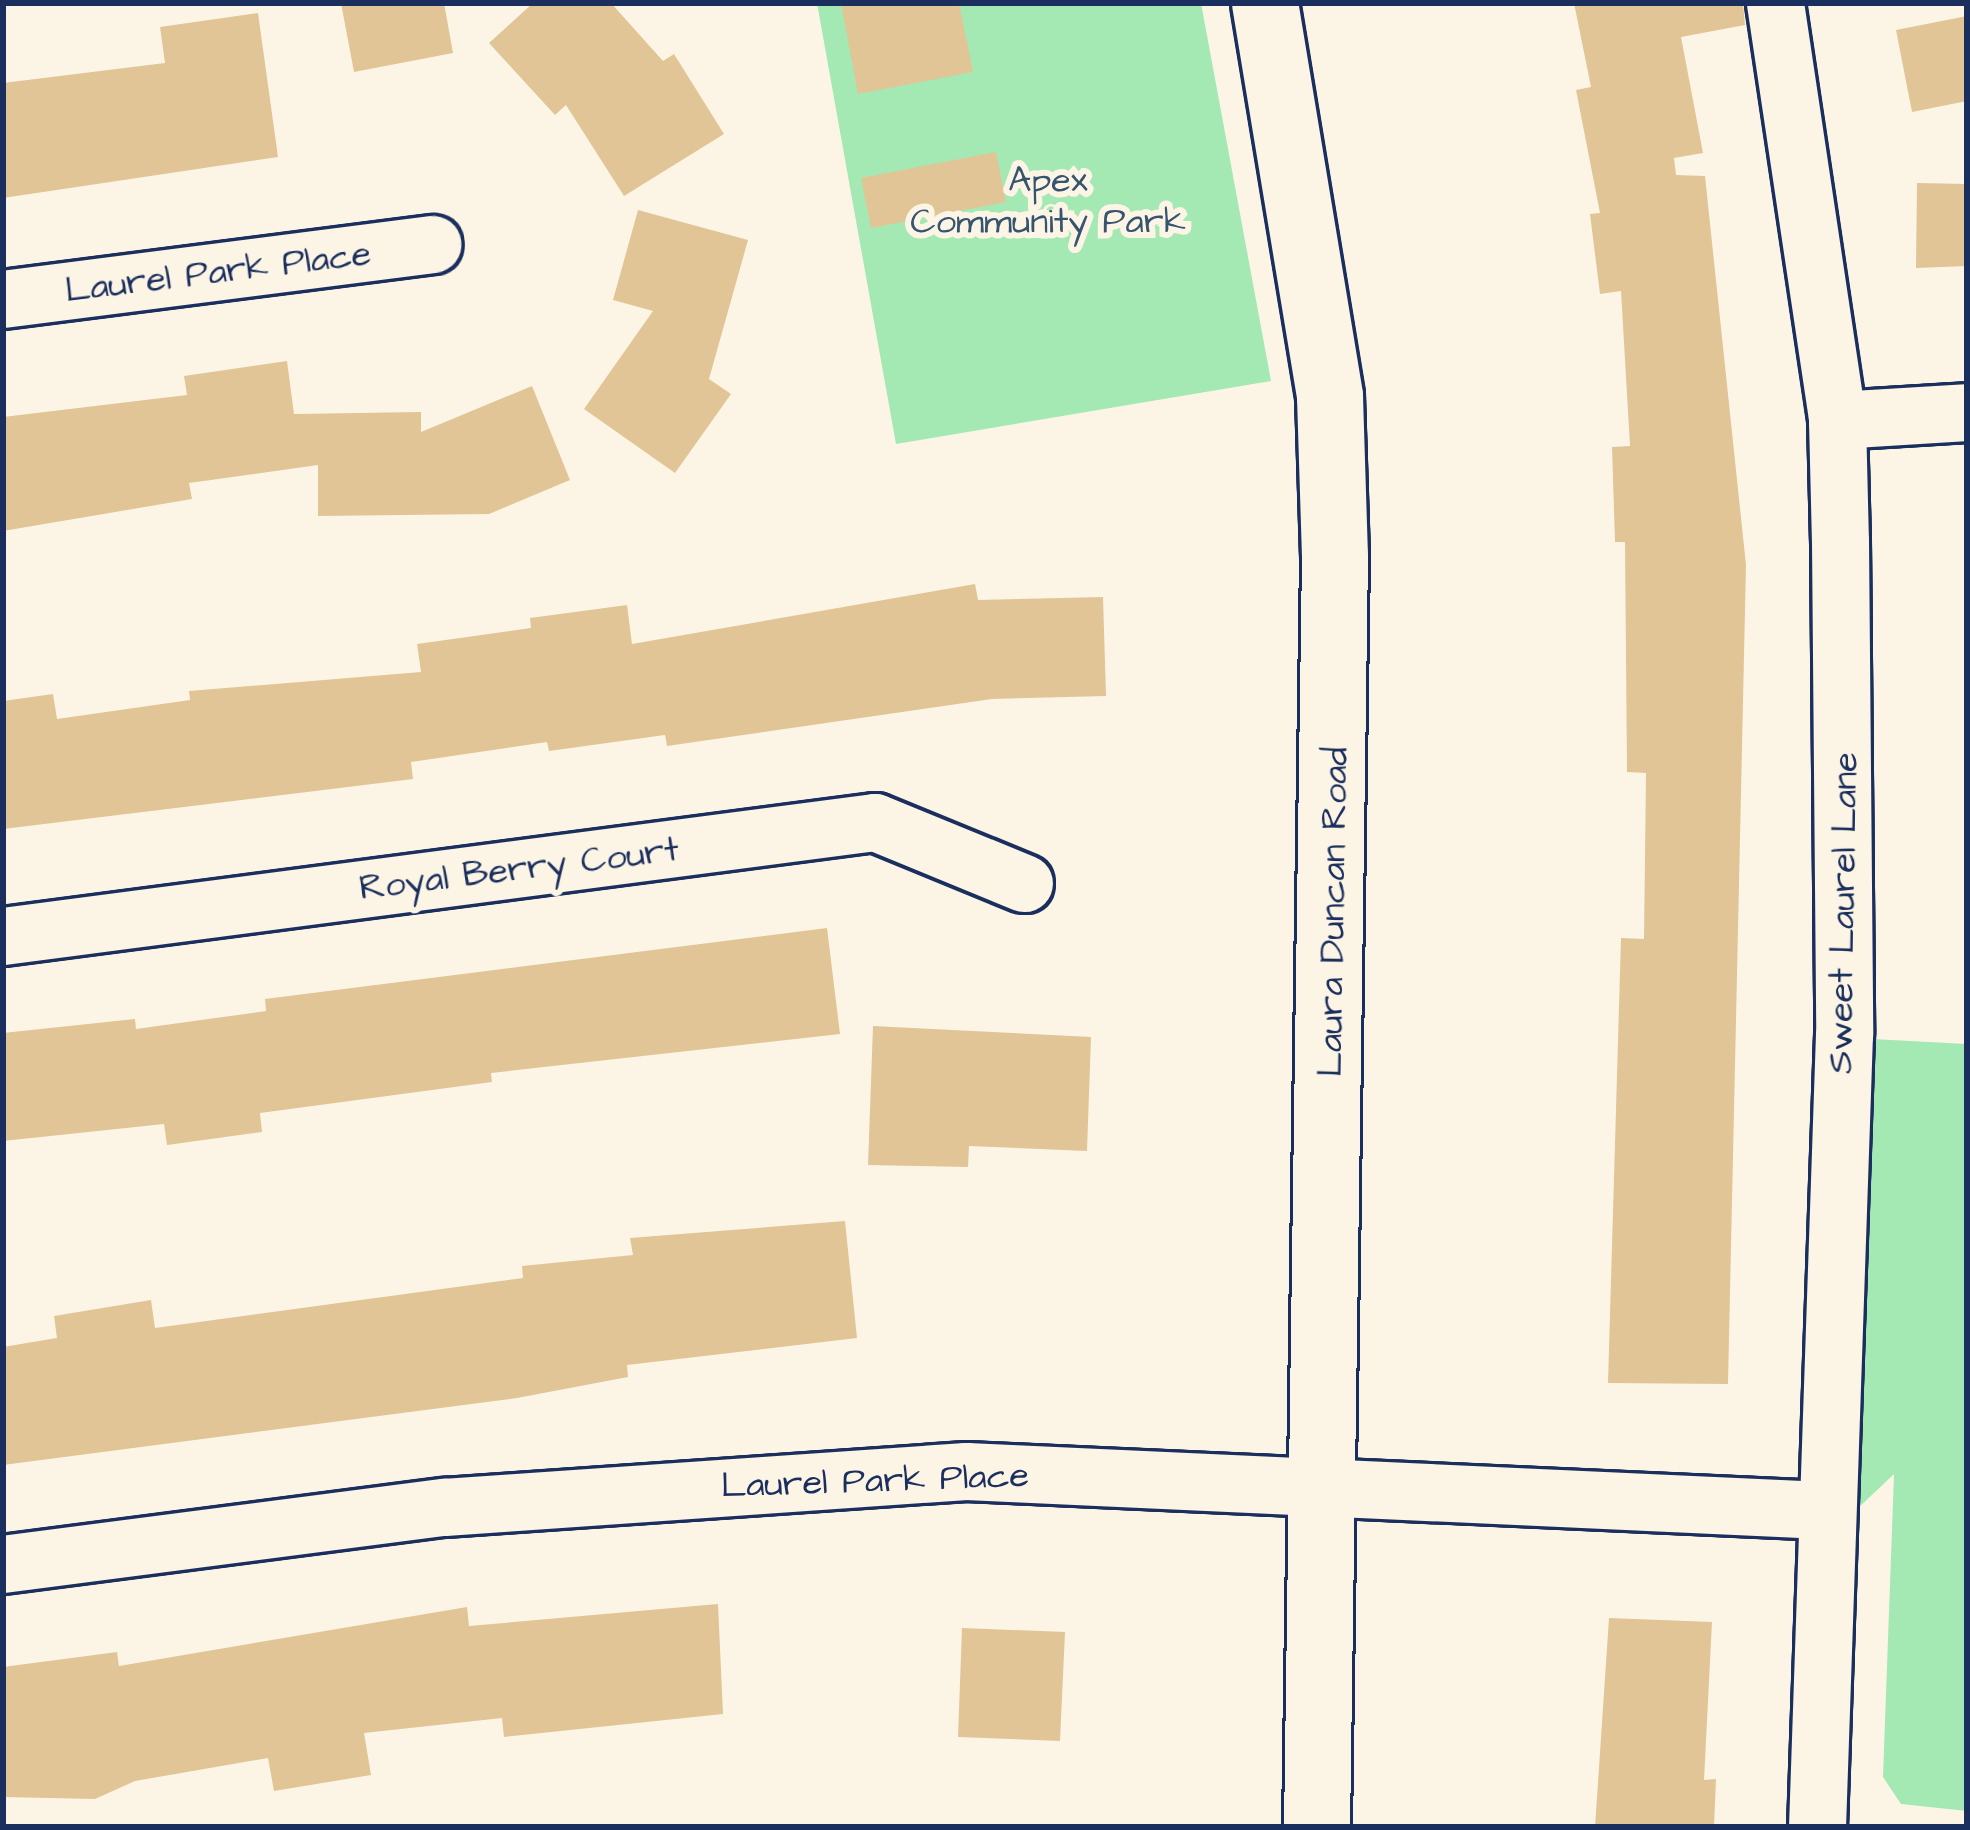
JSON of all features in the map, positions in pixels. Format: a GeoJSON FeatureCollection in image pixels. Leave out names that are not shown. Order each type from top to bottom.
{"type":"FeatureCollection","features":[{"type":"Feature","properties":{"kind":"street","name":"Laura Duncan Road"},"geometry":{"type":"LineString","coordinates":[[1265,3],[1330,397],[1338,827],[1319,1489],[1317,1827]]}},
{"type":"Feature","properties":{"kind":"street","name":"Sweet Laurel Lane"},"geometry":{"type":"LineString","coordinates":[[1775,3],[1837,420],[1844,1034],[1823,1510],[1817,1827]]}},
{"type":"Feature","properties":{"kind":"street","name":"Laurel Park Place"},"geometry":{"type":"LineString","coordinates":[[3,299],[432,244]]}},
{"type":"Feature","properties":{"kind":"street"},"geometry":{"type":"LineString","coordinates":[[1837,420],[1967,412]]}},
{"type":"Feature","properties":{"kind":"street","name":"Royal Berry Court"},"geometry":{"type":"LineString","coordinates":[[3,936],[875,822],[1024,883]]}},
{"type":"Feature","properties":{"kind":"street","name":"Laurel Park Place"},"geometry":{"type":"LineString","coordinates":[[3,1564],[444,1508],[966,1471],[1823,1510]]}},
{"type":"Feature","properties":{"kind":"green space","name":"Apex Community Park"},"geometry":{"type":"Polygon","coordinates":[[[817,3],[1201,3],[1271,381],[896,444],[817,3]]]}},
{"type":"Feature","properties":{"kind":"green space"},"geometry":{"type":"Polygon","coordinates":[[[1872,1039],[1967,1044],[1967,1811],[1901,1804],[1883,1777],[1894,1474],[1856,1510],[1872,1039]]]}},
{"type":"Feature","properties":{"kind":"building"},"geometry":{"type":"Polygon","coordinates":[[[341,3],[444,3],[453,53],[354,72],[341,3]]]}},
{"type":"Feature","properties":{"kind":"building"},"geometry":{"type":"Polygon","coordinates":[[[533,3],[611,3],[663,61],[674,54],[724,134],[624,196],[566,105],[555,115],[489,43],[533,3]]]}},
{"type":"Feature","properties":{"kind":"building"},"geometry":{"type":"Polygon","coordinates":[[[841,3],[959,3],[973,72],[858,94],[841,3]]]}},
{"type":"Feature","properties":{"kind":"building"},"geometry":{"type":"Polygon","coordinates":[[[1574,3],[1743,3],[1745,25],[1681,37],[1703,153],[1674,158],[1676,175],[1705,176],[1746,565],[1728,1384],[1608,1383],[1621,938],[1644,939],[1646,773],[1627,772],[1625,542],[1615,542],[1612,447],[1630,446],[1621,291],[1600,294],[1590,214],[1600,213],[1576,90],[1591,87],[1574,3]]]}},
{"type":"Feature","properties":{"kind":"building"},"geometry":{"type":"Polygon","coordinates":[[[258,13],[278,157],[3,198],[3,83],[165,63],[160,27],[258,13]]]}},
{"type":"Feature","properties":{"kind":"building"},"geometry":{"type":"Polygon","coordinates":[[[1967,16],[1967,101],[1912,112],[1896,30],[1967,16]]]}},
{"type":"Feature","properties":{"kind":"building"},"geometry":{"type":"Polygon","coordinates":[[[996,152],[1006,202],[871,228],[861,178],[996,152]]]}},
{"type":"Feature","properties":{"kind":"building"},"geometry":{"type":"Polygon","coordinates":[[[1917,183],[1967,184],[1967,266],[1916,268],[1917,183]]]}},
{"type":"Feature","properties":{"kind":"building"},"geometry":{"type":"Polygon","coordinates":[[[638,210],[748,240],[709,379],[731,394],[675,473],[584,409],[653,311],[613,300],[638,210]]]}},
{"type":"Feature","properties":{"kind":"building"},"geometry":{"type":"Polygon","coordinates":[[[287,361],[294,414],[421,412],[421,432],[532,386],[570,480],[489,514],[318,516],[318,465],[189,483],[192,499],[3,531],[3,417],[187,395],[184,376],[287,361]]]}},
{"type":"Feature","properties":{"kind":"building"},"geometry":{"type":"Polygon","coordinates":[[[975,584],[978,600],[1103,597],[1106,696],[992,699],[667,746],[665,735],[549,751],[547,742],[411,762],[413,779],[3,829],[3,701],[53,694],[57,719],[190,700],[189,691],[421,672],[417,644],[531,628],[530,618],[627,605],[632,644],[975,584]]]}},
{"type":"Feature","properties":{"kind":"building"},"geometry":{"type":"Polygon","coordinates":[[[827,928],[840,1034],[491,1073],[492,1082],[260,1113],[262,1132],[167,1145],[164,1124],[3,1141],[3,1033],[135,1019],[136,1029],[266,1011],[265,999],[827,928]]]}},
{"type":"Feature","properties":{"kind":"building"},"geometry":{"type":"Polygon","coordinates":[[[873,1026],[1091,1037],[1087,1151],[969,1146],[968,1167],[868,1165],[873,1026]]]}},
{"type":"Feature","properties":{"kind":"building"},"geometry":{"type":"Polygon","coordinates":[[[845,1221],[857,1338],[627,1365],[628,1377],[517,1398],[3,1465],[3,1347],[57,1338],[54,1316],[151,1300],[155,1328],[523,1278],[522,1266],[633,1255],[630,1238],[845,1221]]]}},
{"type":"Feature","properties":{"kind":"building"},"geometry":{"type":"Polygon","coordinates":[[[718,1604],[723,1714],[504,1737],[502,1718],[364,1733],[371,1775],[274,1791],[268,1758],[135,1781],[95,1799],[3,1797],[3,1667],[117,1652],[119,1666],[467,1607],[469,1626],[718,1604]]]}},
{"type":"Feature","properties":{"kind":"building"},"geometry":{"type":"Polygon","coordinates":[[[1609,1618],[1712,1622],[1704,1780],[1716,1779],[1714,1827],[1595,1827],[1609,1618]]]}},
{"type":"Feature","properties":{"kind":"building"},"geometry":{"type":"Polygon","coordinates":[[[962,1628],[1065,1632],[1060,1741],[958,1737],[962,1628]]]}}]}
